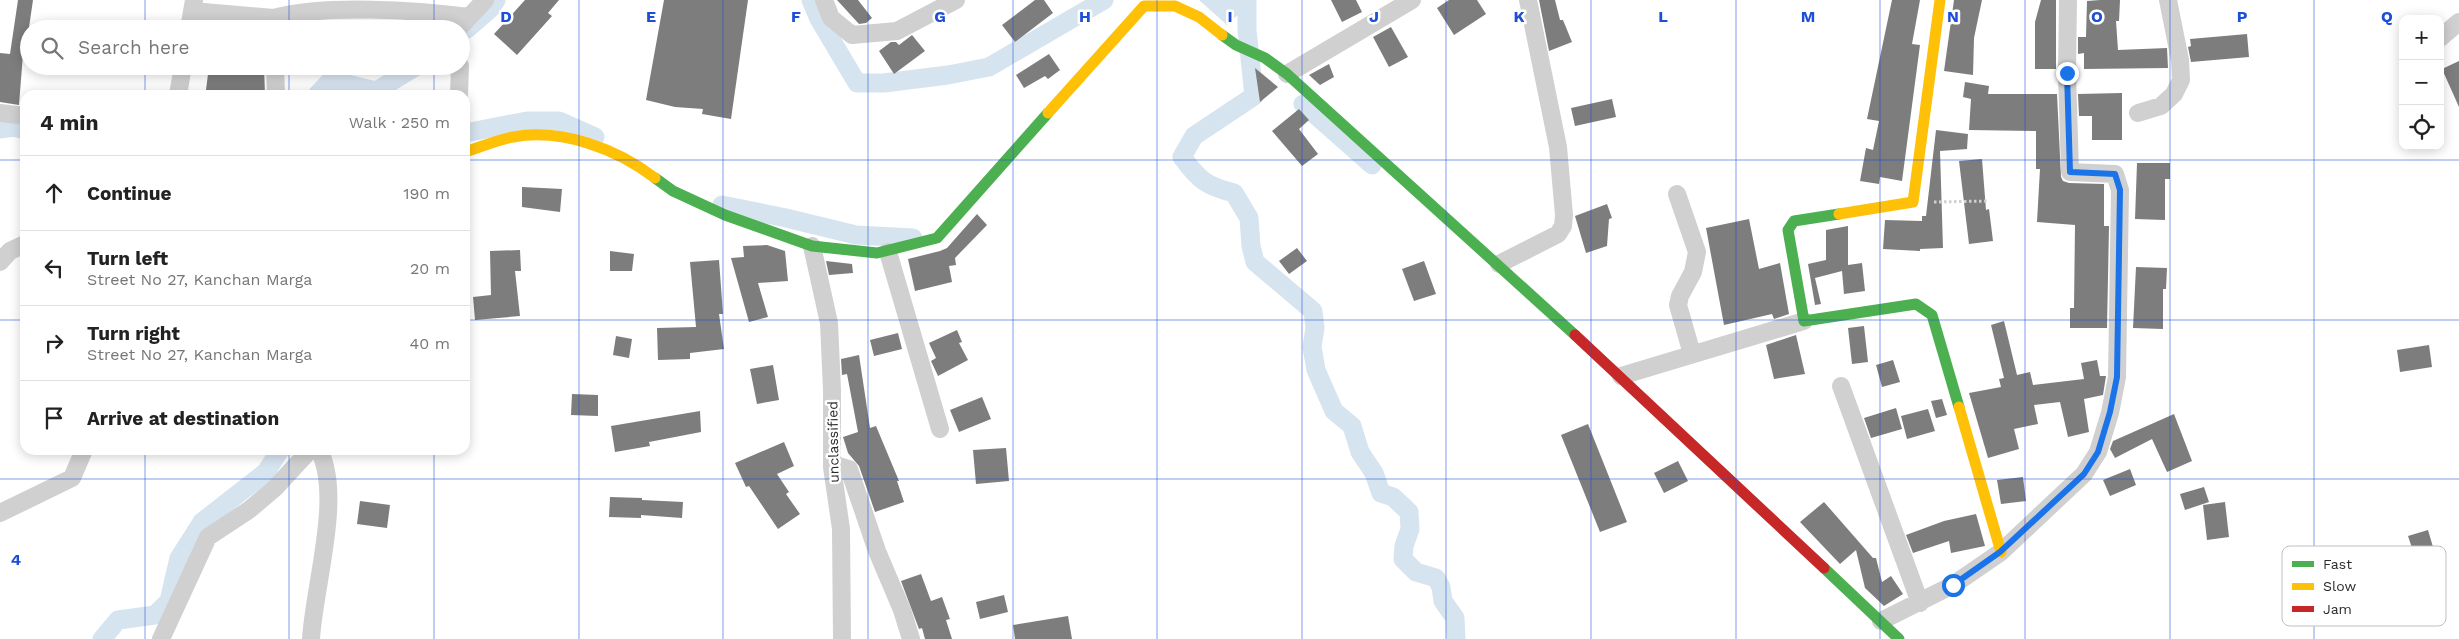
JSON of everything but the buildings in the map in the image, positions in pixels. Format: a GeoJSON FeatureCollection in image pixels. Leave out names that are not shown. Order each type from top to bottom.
{"type":"FeatureCollection","features":[{"type":"Feature","properties":{"kind":"street"},"geometry":{"type":"LineString","coordinates":[[467,20],[485,0]]}},
{"type":"Feature","properties":{"kind":"street"},"geometry":{"type":"LineString","coordinates":[[824,0],[831,18],[852,36],[897,31],[956,0]]}},
{"type":"Feature","properties":{"kind":"street"},"geometry":{"type":"LineString","coordinates":[[1287,74],[1412,0]]}},
{"type":"Feature","properties":{"kind":"street"},"geometry":{"type":"LineString","coordinates":[[1499,264],[1558,234],[1563,226],[1564,214],[1558,147],[1528,0]]}},
{"type":"Feature","properties":{"kind":"street"},"geometry":{"type":"LineString","coordinates":[[1804,321],[1788,230],[1790,225],[1794,221],[1913,202],[1940,0]]}},
{"type":"Feature","properties":{"kind":"street"},"geometry":{"type":"LineString","coordinates":[[1881,621],[1953,585],[2000,552],[2084,474],[2098,452],[2110,412],[2117,377],[2120,190],[2115,174],[2070,172],[2067,73],[2068,0]]}},
{"type":"Feature","properties":{"kind":"street"},"geometry":{"type":"LineString","coordinates":[[2138,113],[2161,106],[2174,94],[2181,80],[2180,60],[2168,0]]}},
{"type":"Feature","properties":{"kind":"street"},"geometry":{"type":"LineString","coordinates":[[470,150],[514,137],[545,136],[578,140],[618,154],[644,169],[673,191],[725,215],[812,246],[854,252],[888,252],[938,238],[1141,3],[1175,6],[1199,17],[1236,46],[1254,53],[1287,74],[1499,264],[1899,639]]}},
{"type":"Feature","properties":{"kind":"street"},"geometry":{"type":"LineString","coordinates":[[190,20],[193,5],[260,20]]}},
{"type":"Feature","properties":{"kind":"street"},"geometry":{"type":"LineString","coordinates":[[279,20],[294,12],[357,11],[424,20]]}},
{"type":"Feature","properties":{"kind":"street"},"geometry":{"type":"LineString","coordinates":[[2444,35],[2459,22]]}},
{"type":"Feature","properties":{"kind":"street"},"geometry":{"type":"LineString","coordinates":[[179,90],[181,75]]}},
{"type":"Feature","properties":{"kind":"street"},"geometry":{"type":"LineString","coordinates":[[275,75],[276,90]]}},
{"type":"Feature","properties":{"kind":"street"},"geometry":{"type":"LineString","coordinates":[[460,75],[460,90]]}},
{"type":"Feature","properties":{"kind":"street"},"geometry":{"type":"LineString","coordinates":[[0,112],[20,115]]}},
{"type":"Feature","properties":{"kind":"street"},"geometry":{"type":"LineString","coordinates":[[1677,194],[1697,252],[1693,272],[1680,296],[1678,305],[1692,354]]}},
{"type":"Feature","properties":{"kind":"street"},"geometry":{"type":"LineString","coordinates":[[0,262],[10,251],[20,246]]}},
{"type":"Feature","properties":{"kind":"street","name":"unclassified"},"geometry":{"type":"LineString","coordinates":[[812,246],[829,323],[832,390],[832,468],[841,529],[842,639]]}},
{"type":"Feature","properties":{"kind":"street"},"geometry":{"type":"LineString","coordinates":[[888,252],[940,429]]}},
{"type":"Feature","properties":{"kind":"street"},"geometry":{"type":"LineString","coordinates":[[1620,376],[1804,321],[1916,304],[1932,315],[2000,552]]}},
{"type":"Feature","properties":{"kind":"street"},"geometry":{"type":"LineString","coordinates":[[1841,386],[1920,603]]}},
{"type":"Feature","properties":{"kind":"street"},"geometry":{"type":"LineString","coordinates":[[0,513],[72,478],[82,455]]}},
{"type":"Feature","properties":{"kind":"street"},"geometry":{"type":"LineString","coordinates":[[160,639],[208,537],[249,510],[275,488],[305,455]]}},
{"type":"Feature","properties":{"kind":"street"},"geometry":{"type":"LineString","coordinates":[[311,639],[312,612],[325,539],[329,491],[325,461],[322,455]]}},
{"type":"Feature","properties":{"kind":"street"},"geometry":{"type":"LineString","coordinates":[[832,468],[839,466],[849,469],[877,551],[902,610],[911,639]]}},
{"type":"Feature","properties":{"kind":"path"},"geometry":{"type":"LineString","coordinates":[[1913,202],[1989,201]]}},
{"type":"Feature","properties":{"kind":"shaded area"},"geometry":{"type":"Polygon","coordinates":[[[1199,0],[1243,0],[1242,11],[1227,25],[1199,0]]]}},
{"type":"Feature","properties":{"kind":"waterway"},"geometry":{"type":"LineString","coordinates":[[470,26],[491,8],[496,0]]}},
{"type":"Feature","properties":{"kind":"waterway"},"geometry":{"type":"LineString","coordinates":[[811,0],[819,19],[857,83],[884,83],[948,75],[989,67],[1104,0]]}},
{"type":"Feature","properties":{"kind":"waterway"},"geometry":{"type":"LineString","coordinates":[[1247,0],[1247,30],[1254,96],[1194,136],[1182,157],[1204,181],[1216,188],[1234,193],[1249,218],[1251,246],[1255,262],[1313,311],[1315,328],[1312,347],[1316,370],[1334,411],[1352,426],[1360,452],[1374,473],[1381,493],[1393,497],[1409,512],[1410,529],[1404,546],[1403,559],[1416,572],[1436,578],[1441,587],[1443,601],[1455,618],[1456,639]]}},
{"type":"Feature","properties":{"kind":"waterway"},"geometry":{"type":"LineString","coordinates":[[378,90],[402,75]]}},
{"type":"Feature","properties":{"kind":"waterway"},"geometry":{"type":"LineString","coordinates":[[322,90],[331,80],[372,90]]}},
{"type":"Feature","properties":{"kind":"waterway"},"geometry":{"type":"LineString","coordinates":[[1303,104],[1372,165]]}},
{"type":"Feature","properties":{"kind":"waterway"},"geometry":{"type":"LineString","coordinates":[[470,132],[527,121],[559,121],[595,137]]}},
{"type":"Feature","properties":{"kind":"waterway"},"geometry":{"type":"LineString","coordinates":[[0,129],[14,127],[20,129]]}},
{"type":"Feature","properties":{"kind":"waterway"},"geometry":{"type":"LineString","coordinates":[[722,205],[856,235],[913,238]]}},
{"type":"Feature","properties":{"kind":"waterway"},"geometry":{"type":"LineString","coordinates":[[102,639],[118,620],[155,615],[169,601],[179,558],[202,522],[266,472],[277,455]]}},
{"type":"Feature","properties":{"kind":"traffic: fast"},"geometry":{"type":"LineString","coordinates":[[1222,35],[1236,45],[1265,58],[1287,74],[1575,335]]}},
{"type":"Feature","properties":{"kind":"traffic: fast"},"geometry":{"type":"LineString","coordinates":[[655,178],[673,191],[725,215],[812,246],[877,253],[937,238],[1048,113]]}},
{"type":"Feature","properties":{"kind":"traffic: fast"},"geometry":{"type":"LineString","coordinates":[[1839,214],[1794,221],[1788,230],[1804,321],[1916,304],[1932,315],[1959,407]]}},
{"type":"Feature","properties":{"kind":"traffic: fast"},"geometry":{"type":"LineString","coordinates":[[1824,568],[1899,639]]}},
{"type":"Feature","properties":{"kind":"traffic: slow"},"geometry":{"type":"LineString","coordinates":[[1839,214],[1913,202],[1940,0]]}},
{"type":"Feature","properties":{"kind":"traffic: slow"},"geometry":{"type":"LineString","coordinates":[[1048,113],[1144,6],[1175,6],[1199,17],[1222,35]]}},
{"type":"Feature","properties":{"kind":"traffic: slow"},"geometry":{"type":"LineString","coordinates":[[470,150],[513,137],[532,135],[569,138],[588,143],[624,158],[655,178]]}},
{"type":"Feature","properties":{"kind":"traffic: slow"},"geometry":{"type":"LineString","coordinates":[[1959,407],[2001,552]]}},
{"type":"Feature","properties":{"kind":"traffic: jam"},"geometry":{"type":"LineString","coordinates":[[1575,335],[1824,568]]}},
{"type":"Feature","properties":{"kind":"route"},"geometry":{"type":"LineString","coordinates":[[1953,585],[2000,552],[2084,474],[2098,452],[2110,412],[2117,377],[2120,190],[2115,174],[2070,172],[2067,73]]}}]}
